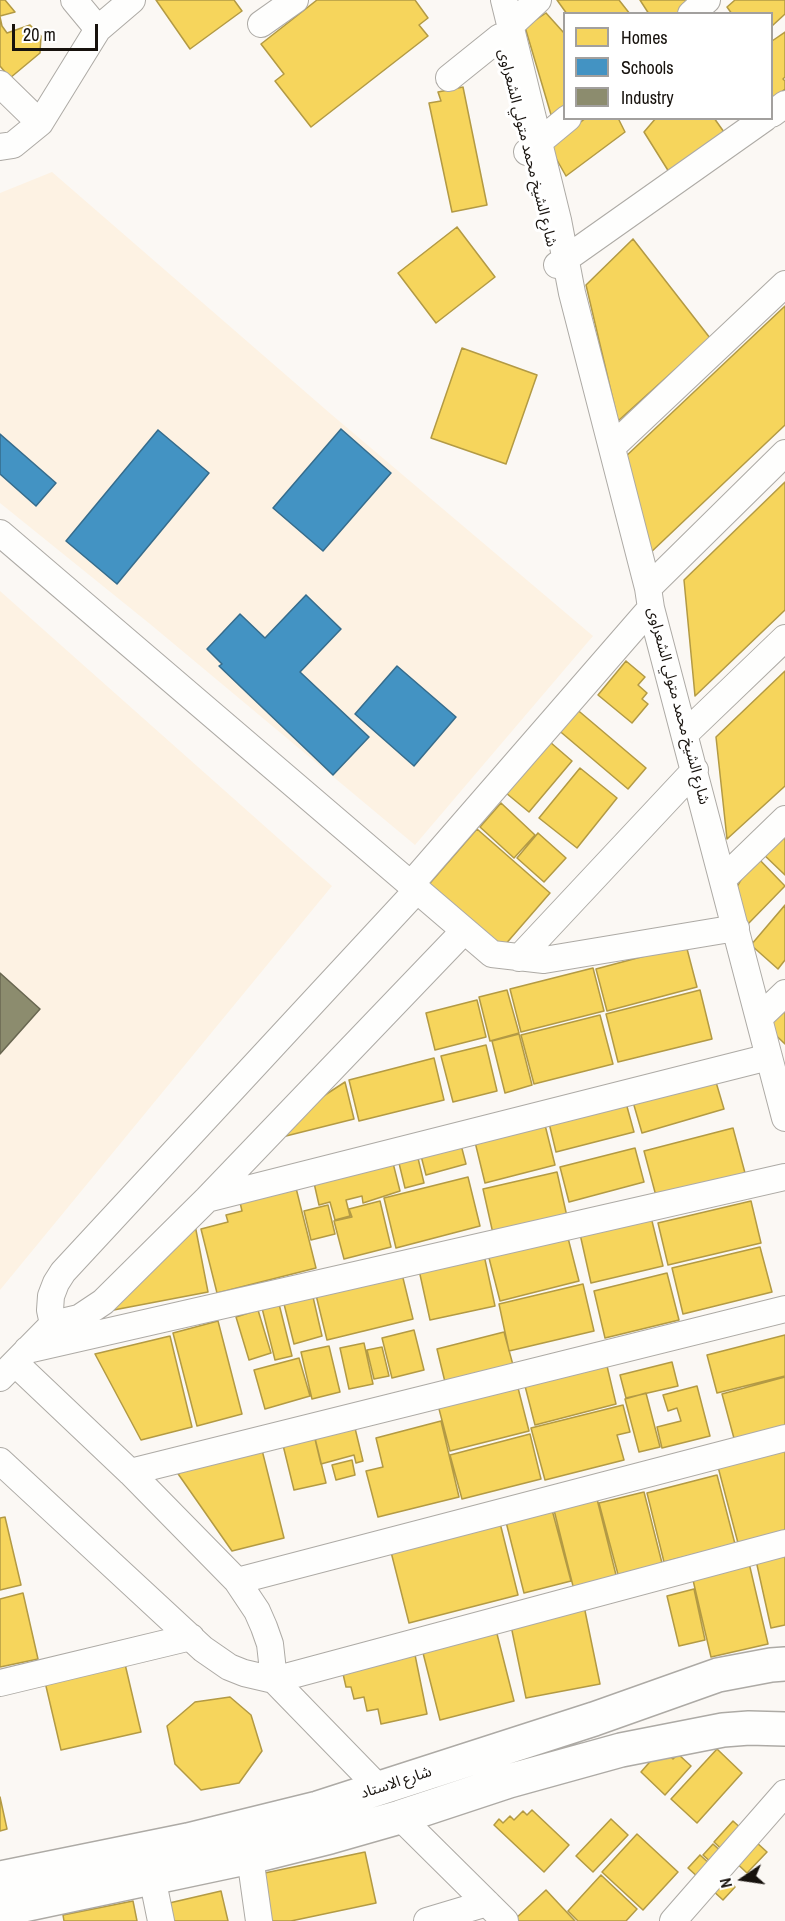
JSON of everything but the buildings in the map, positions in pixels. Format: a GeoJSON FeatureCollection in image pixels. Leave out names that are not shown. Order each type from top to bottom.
{"type":"FeatureCollection","features":[{"type":"Feature","properties":{"kind":"main road","name":"شارع الاستاد"},"geometry":{"type":"LineString","coordinates":[[7,1904],[258,1824],[380,1789],[718,1676],[785,1664]]}},
{"type":"Feature","properties":{"kind":"main road","name":"شارع الاستاد"},"geometry":{"type":"LineString","coordinates":[[7,1904],[250,1857],[330,1837],[400,1817],[509,1781],[621,1750],[723,1730],[785,1729]]}},
{"type":"Feature","properties":{"kind":"street"},"geometry":{"type":"LineString","coordinates":[[74,0],[98,29]]}},
{"type":"Feature","properties":{"kind":"street"},"geometry":{"type":"LineString","coordinates":[[0,147],[13,145],[40,123],[98,29],[132,0]]}},
{"type":"Feature","properties":{"kind":"street"},"geometry":{"type":"LineString","coordinates":[[261,24],[295,0]]}},
{"type":"Feature","properties":{"kind":"street","name":"شارع الشيخ محمد متولي الشعراوى"},"geometry":{"type":"LineString","coordinates":[[490,0],[505,31]]}},
{"type":"Feature","properties":{"kind":"street","name":"شارع الشيخ محمد متولي الشعراوى"},"geometry":{"type":"LineString","coordinates":[[504,0],[505,31],[533,148],[785,1119]]}},
{"type":"Feature","properties":{"kind":"street"},"geometry":{"type":"LineString","coordinates":[[449,78],[538,0]]}},
{"type":"Feature","properties":{"kind":"street"},"geometry":{"type":"LineString","coordinates":[[694,12],[707,0]]}},
{"type":"Feature","properties":{"kind":"street"},"geometry":{"type":"LineString","coordinates":[[0,84],[40,123]]}},
{"type":"Feature","properties":{"kind":"street"},"geometry":{"type":"LineString","coordinates":[[533,148],[566,120]]}},
{"type":"Feature","properties":{"kind":"street"},"geometry":{"type":"LineString","coordinates":[[562,262],[762,120]]}},
{"type":"Feature","properties":{"kind":"street"},"geometry":{"type":"LineString","coordinates":[[612,447],[785,284]]}},
{"type":"Feature","properties":{"kind":"street"},"geometry":{"type":"LineString","coordinates":[[52,1324],[51,1296],[63,1272],[415,886],[650,598],[785,453]]}},
{"type":"Feature","properties":{"kind":"street"},"geometry":{"type":"LineString","coordinates":[[0,533],[492,954],[544,960],[736,928]]}},
{"type":"Feature","properties":{"kind":"street"},"geometry":{"type":"LineString","coordinates":[[686,733],[785,638]]}},
{"type":"Feature","properties":{"kind":"street"},"geometry":{"type":"LineString","coordinates":[[519,958],[695,770]]}},
{"type":"Feature","properties":{"kind":"street"},"geometry":{"type":"LineString","coordinates":[[723,879],[785,819]]}},
{"type":"Feature","properties":{"kind":"street"},"geometry":{"type":"LineString","coordinates":[[14,1364],[52,1324],[73,1320],[92,1311],[207,1199],[464,931]]}},
{"type":"Feature","properties":{"kind":"street"},"geometry":{"type":"LineString","coordinates":[[759,1018],[785,993]]}},
{"type":"Feature","properties":{"kind":"street"},"geometry":{"type":"LineString","coordinates":[[207,1199],[769,1058]]}},
{"type":"Feature","properties":{"kind":"street"},"geometry":{"type":"LineString","coordinates":[[14,1364],[785,1177]]}},
{"type":"Feature","properties":{"kind":"street"},"geometry":{"type":"LineString","coordinates":[[130,1472],[785,1310]]}},
{"type":"Feature","properties":{"kind":"street"},"geometry":{"type":"LineString","coordinates":[[14,1364],[130,1472],[237,1581],[257,1611],[264,1627],[270,1644],[274,1680],[380,1789]]}},
{"type":"Feature","properties":{"kind":"street"},"geometry":{"type":"LineString","coordinates":[[237,1581],[785,1438]]}},
{"type":"Feature","properties":{"kind":"street"},"geometry":{"type":"LineString","coordinates":[[0,1461],[203,1649],[229,1667],[274,1680],[785,1543]]}},
{"type":"Feature","properties":{"kind":"street"},"geometry":{"type":"LineString","coordinates":[[0,1683],[192,1637]]}},
{"type":"Feature","properties":{"kind":"street"},"geometry":{"type":"LineString","coordinates":[[673,1921],[780,1804]]}},
{"type":"Feature","properties":{"kind":"street"},"geometry":{"type":"LineString","coordinates":[[400,1817],[496,1912]]}},
{"type":"Feature","properties":{"kind":"street"},"geometry":{"type":"LineString","coordinates":[[250,1857],[259,1921]]}},
{"type":"Feature","properties":{"kind":"street"},"geometry":{"type":"LineString","coordinates":[[152,1877],[161,1921]]}},
{"type":"Feature","properties":{"kind":"street"},"geometry":{"type":"LineString","coordinates":[[427,1921],[496,1912]]}},
{"type":"Feature","properties":{"kind":"shaded area"},"geometry":{"type":"Polygon","coordinates":[[[52,172],[332,415],[593,636],[415,845],[150,624],[0,503],[0,193],[52,172]]]}},
{"type":"Feature","properties":{"kind":"shaded area"},"geometry":{"type":"Polygon","coordinates":[[[0,591],[332,886],[0,1290],[0,591]]]}}]}
